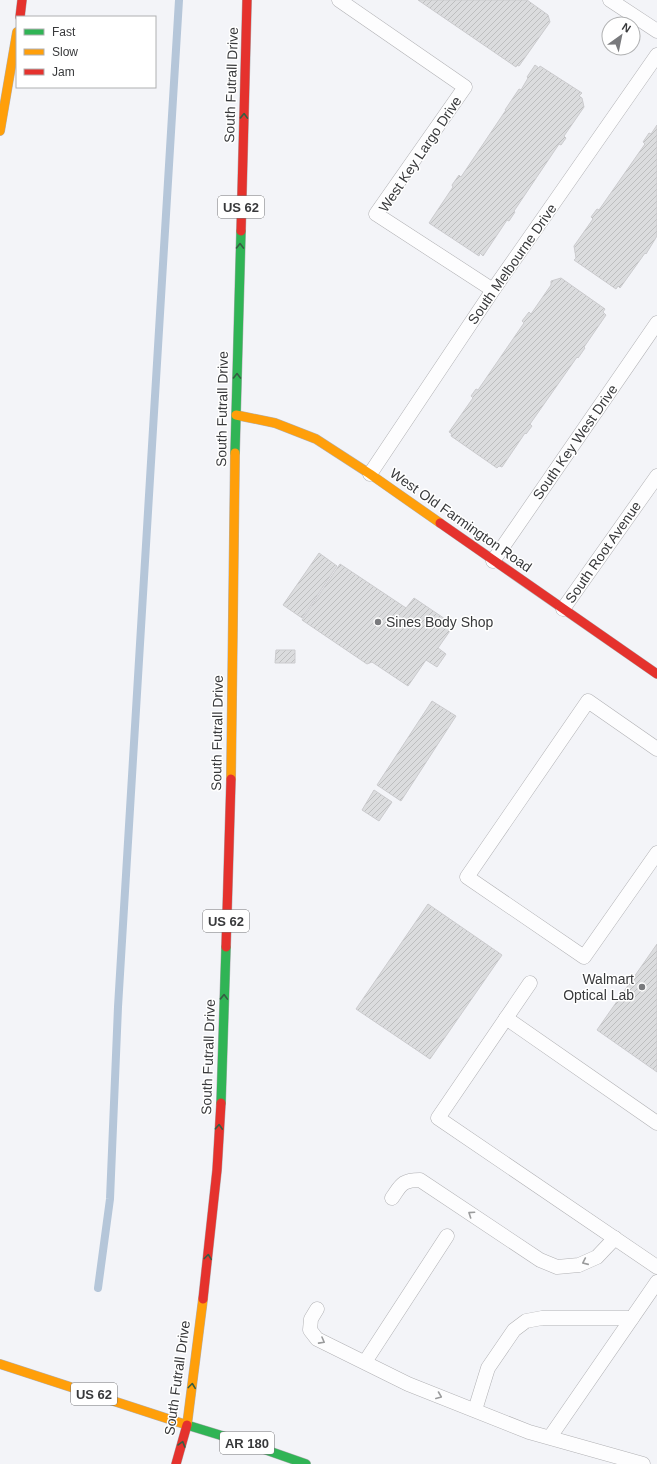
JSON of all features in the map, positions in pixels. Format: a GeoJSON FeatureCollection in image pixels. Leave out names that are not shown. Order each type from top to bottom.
{"type":"FeatureCollection","features":[{"type":"Feature","properties":{"kind":"main road"},"geometry":{"type":"LineString","coordinates":[[20,16],[22,0]]}},
{"type":"Feature","properties":{"kind":"main road","name":"South Futrall Drive"},"geometry":{"type":"LineString","coordinates":[[176,1464],[187,1425],[215,1186],[222,1086],[231,760],[236,415],[247,0]]}},
{"type":"Feature","properties":{"kind":"main road"},"geometry":{"type":"LineString","coordinates":[[0,131],[16,38]]}},
{"type":"Feature","properties":{"kind":"main road","name":"West Old Farmington Road"},"geometry":{"type":"LineString","coordinates":[[236,415],[276,423],[316,439],[370,474],[657,674]]}},
{"type":"Feature","properties":{"kind":"main road","name":"US 62"},"geometry":{"type":"LineString","coordinates":[[0,1364],[187,1425]]}},
{"type":"Feature","properties":{"kind":"main road","name":"AR 180"},"geometry":{"type":"LineString","coordinates":[[187,1425],[249,1444],[306,1464]]}},
{"type":"Feature","properties":{"kind":"lane","name":"West Key Largo Drive"},"geometry":{"type":"LineString","coordinates":[[339,0],[466,87],[376,214],[494,290]]}},
{"type":"Feature","properties":{"kind":"lane"},"geometry":{"type":"LineString","coordinates":[[610,0],[657,31]]}},
{"type":"Feature","properties":{"kind":"lane","name":"South Melbourne Drive"},"geometry":{"type":"LineString","coordinates":[[370,474],[494,290],[657,55]]}},
{"type":"Feature","properties":{"kind":"lane","name":"South Key West Drive"},"geometry":{"type":"LineString","coordinates":[[493,561],[657,323]]}},
{"type":"Feature","properties":{"kind":"lane","name":"South Root Avenue"},"geometry":{"type":"LineString","coordinates":[[563,609],[657,476]]}},
{"type":"Feature","properties":{"kind":"lane"},"geometry":{"type":"LineString","coordinates":[[657,748],[588,701],[467,877],[584,957],[657,853]]}},
{"type":"Feature","properties":{"kind":"lane"},"geometry":{"type":"LineString","coordinates":[[530,983],[438,1118],[657,1267]]}},
{"type":"Feature","properties":{"kind":"lane"},"geometry":{"type":"LineString","coordinates":[[506,1018],[657,1123]]}},
{"type":"Feature","properties":{"kind":"lane"},"geometry":{"type":"LineString","coordinates":[[392,1198],[401,1185],[409,1180],[420,1180],[540,1260],[556,1267],[579,1265],[598,1257],[615,1238]]}},
{"type":"Feature","properties":{"kind":"lane"},"geometry":{"type":"LineString","coordinates":[[365,1362],[447,1236]]}},
{"type":"Feature","properties":{"kind":"lane"},"geometry":{"type":"LineString","coordinates":[[550,1437],[657,1282]]}},
{"type":"Feature","properties":{"kind":"lane"},"geometry":{"type":"LineString","coordinates":[[317,1309],[311,1319],[310,1330],[317,1339],[408,1384],[529,1432],[550,1437],[620,1461],[643,1464]]}},
{"type":"Feature","properties":{"kind":"lane"},"geometry":{"type":"LineString","coordinates":[[475,1410],[488,1368],[514,1330],[526,1321],[542,1318],[632,1318]]}},
{"type":"Feature","properties":{"kind":"building"},"geometry":{"type":"Polygon","coordinates":[[[418,0],[527,0],[548,15],[550,22],[519,66],[517,65],[516,67],[418,0]]]}},
{"type":"Feature","properties":{"kind":"building"},"geometry":{"type":"Polygon","coordinates":[[[535,65],[539,68],[540,66],[582,93],[579,96],[582,98],[584,107],[564,136],[566,138],[561,145],[559,144],[514,211],[515,212],[509,221],[507,220],[483,256],[480,253],[479,256],[429,223],[453,187],[452,185],[459,175],[461,177],[519,89],[521,90],[535,65]]]}},
{"type":"Feature","properties":{"kind":"building"},"geometry":{"type":"Polygon","coordinates":[[[657,125],[657,236],[646,254],[645,253],[620,288],[618,286],[616,289],[574,260],[576,258],[574,246],[593,219],[591,217],[597,209],[599,210],[645,144],[643,142],[649,133],[651,134],[657,125]]]}},
{"type":"Feature","properties":{"kind":"building"},"geometry":{"type":"Polygon","coordinates":[[[561,278],[605,309],[603,312],[606,315],[584,347],[585,348],[578,358],[577,357],[530,424],[532,426],[526,434],[525,433],[502,467],[499,466],[497,468],[451,436],[452,434],[449,432],[473,398],[471,396],[476,389],[478,390],[524,323],[522,321],[529,312],[531,314],[551,285],[551,281],[561,278]]]}},
{"type":"Feature","properties":{"kind":"building"},"geometry":{"type":"Polygon","coordinates":[[[319,553],[337,566],[302,618],[283,605],[319,553]]]}},
{"type":"Feature","properties":{"kind":"building","name":"Sines Body Shop"},"geometry":{"type":"Polygon","coordinates":[[[340,564],[406,608],[414,598],[454,625],[438,648],[446,654],[437,667],[426,660],[408,686],[372,662],[367,664],[302,620],[340,564]]]}},
{"type":"Feature","properties":{"kind":"building"},"geometry":{"type":"Polygon","coordinates":[[[276,650],[295,650],[295,663],[275,663],[276,650]]]}},
{"type":"Feature","properties":{"kind":"building"},"geometry":{"type":"Polygon","coordinates":[[[432,701],[456,716],[401,801],[377,785],[432,701]]]}},
{"type":"Feature","properties":{"kind":"building"},"geometry":{"type":"Polygon","coordinates":[[[374,790],[392,802],[379,821],[362,810],[374,790]]]}},
{"type":"Feature","properties":{"kind":"building"},"geometry":{"type":"Polygon","coordinates":[[[428,904],[502,955],[430,1059],[356,1009],[428,904]]]}},
{"type":"Feature","properties":{"kind":"building","name":"Walmart Optical Lab"},"geometry":{"type":"Polygon","coordinates":[[[657,944],[657,1072],[597,1030],[657,944]]]}},
{"type":"Feature","properties":{"kind":"waterway"},"geometry":{"type":"LineString","coordinates":[[98,1288],[110,1199],[118,1007],[179,0]]}},
{"type":"Feature","properties":{"kind":"traffic: fast"},"geometry":{"type":"LineString","coordinates":[[235,453],[241,231]]}},
{"type":"Feature","properties":{"kind":"traffic: fast"},"geometry":{"type":"LineString","coordinates":[[221,1103],[226,947]]}},
{"type":"Feature","properties":{"kind":"traffic: fast"},"geometry":{"type":"LineString","coordinates":[[187,1425],[249,1444],[306,1464]]}},
{"type":"Feature","properties":{"kind":"traffic: slow"},"geometry":{"type":"LineString","coordinates":[[0,131],[16,38]]}},
{"type":"Feature","properties":{"kind":"traffic: slow"},"geometry":{"type":"LineString","coordinates":[[236,415],[275,423],[316,439],[370,474],[440,523]]}},
{"type":"Feature","properties":{"kind":"traffic: slow"},"geometry":{"type":"LineString","coordinates":[[231,779],[235,453]]}},
{"type":"Feature","properties":{"kind":"traffic: slow"},"geometry":{"type":"LineString","coordinates":[[0,1364],[187,1425],[203,1299]]}},
{"type":"Feature","properties":{"kind":"traffic: jam"},"geometry":{"type":"LineString","coordinates":[[20,16],[22,0]]}},
{"type":"Feature","properties":{"kind":"traffic: jam"},"geometry":{"type":"LineString","coordinates":[[241,231],[247,0]]}},
{"type":"Feature","properties":{"kind":"traffic: jam"},"geometry":{"type":"LineString","coordinates":[[440,523],[657,674]]}},
{"type":"Feature","properties":{"kind":"traffic: jam"},"geometry":{"type":"LineString","coordinates":[[226,947],[231,779]]}},
{"type":"Feature","properties":{"kind":"traffic: jam"},"geometry":{"type":"LineString","coordinates":[[203,1299],[217,1170],[221,1103]]}},
{"type":"Feature","properties":{"kind":"traffic: jam"},"geometry":{"type":"LineString","coordinates":[[176,1464],[187,1425]]}},
{"type":"Feature","properties":{"kind":"place","name":"Sines Body Shop"},"geometry":{"type":"Point","coordinates":[378,622]}},
{"type":"Feature","properties":{"kind":"place","name":"Walmart Optical Lab"},"geometry":{"type":"Point","coordinates":[642,987]}}]}
